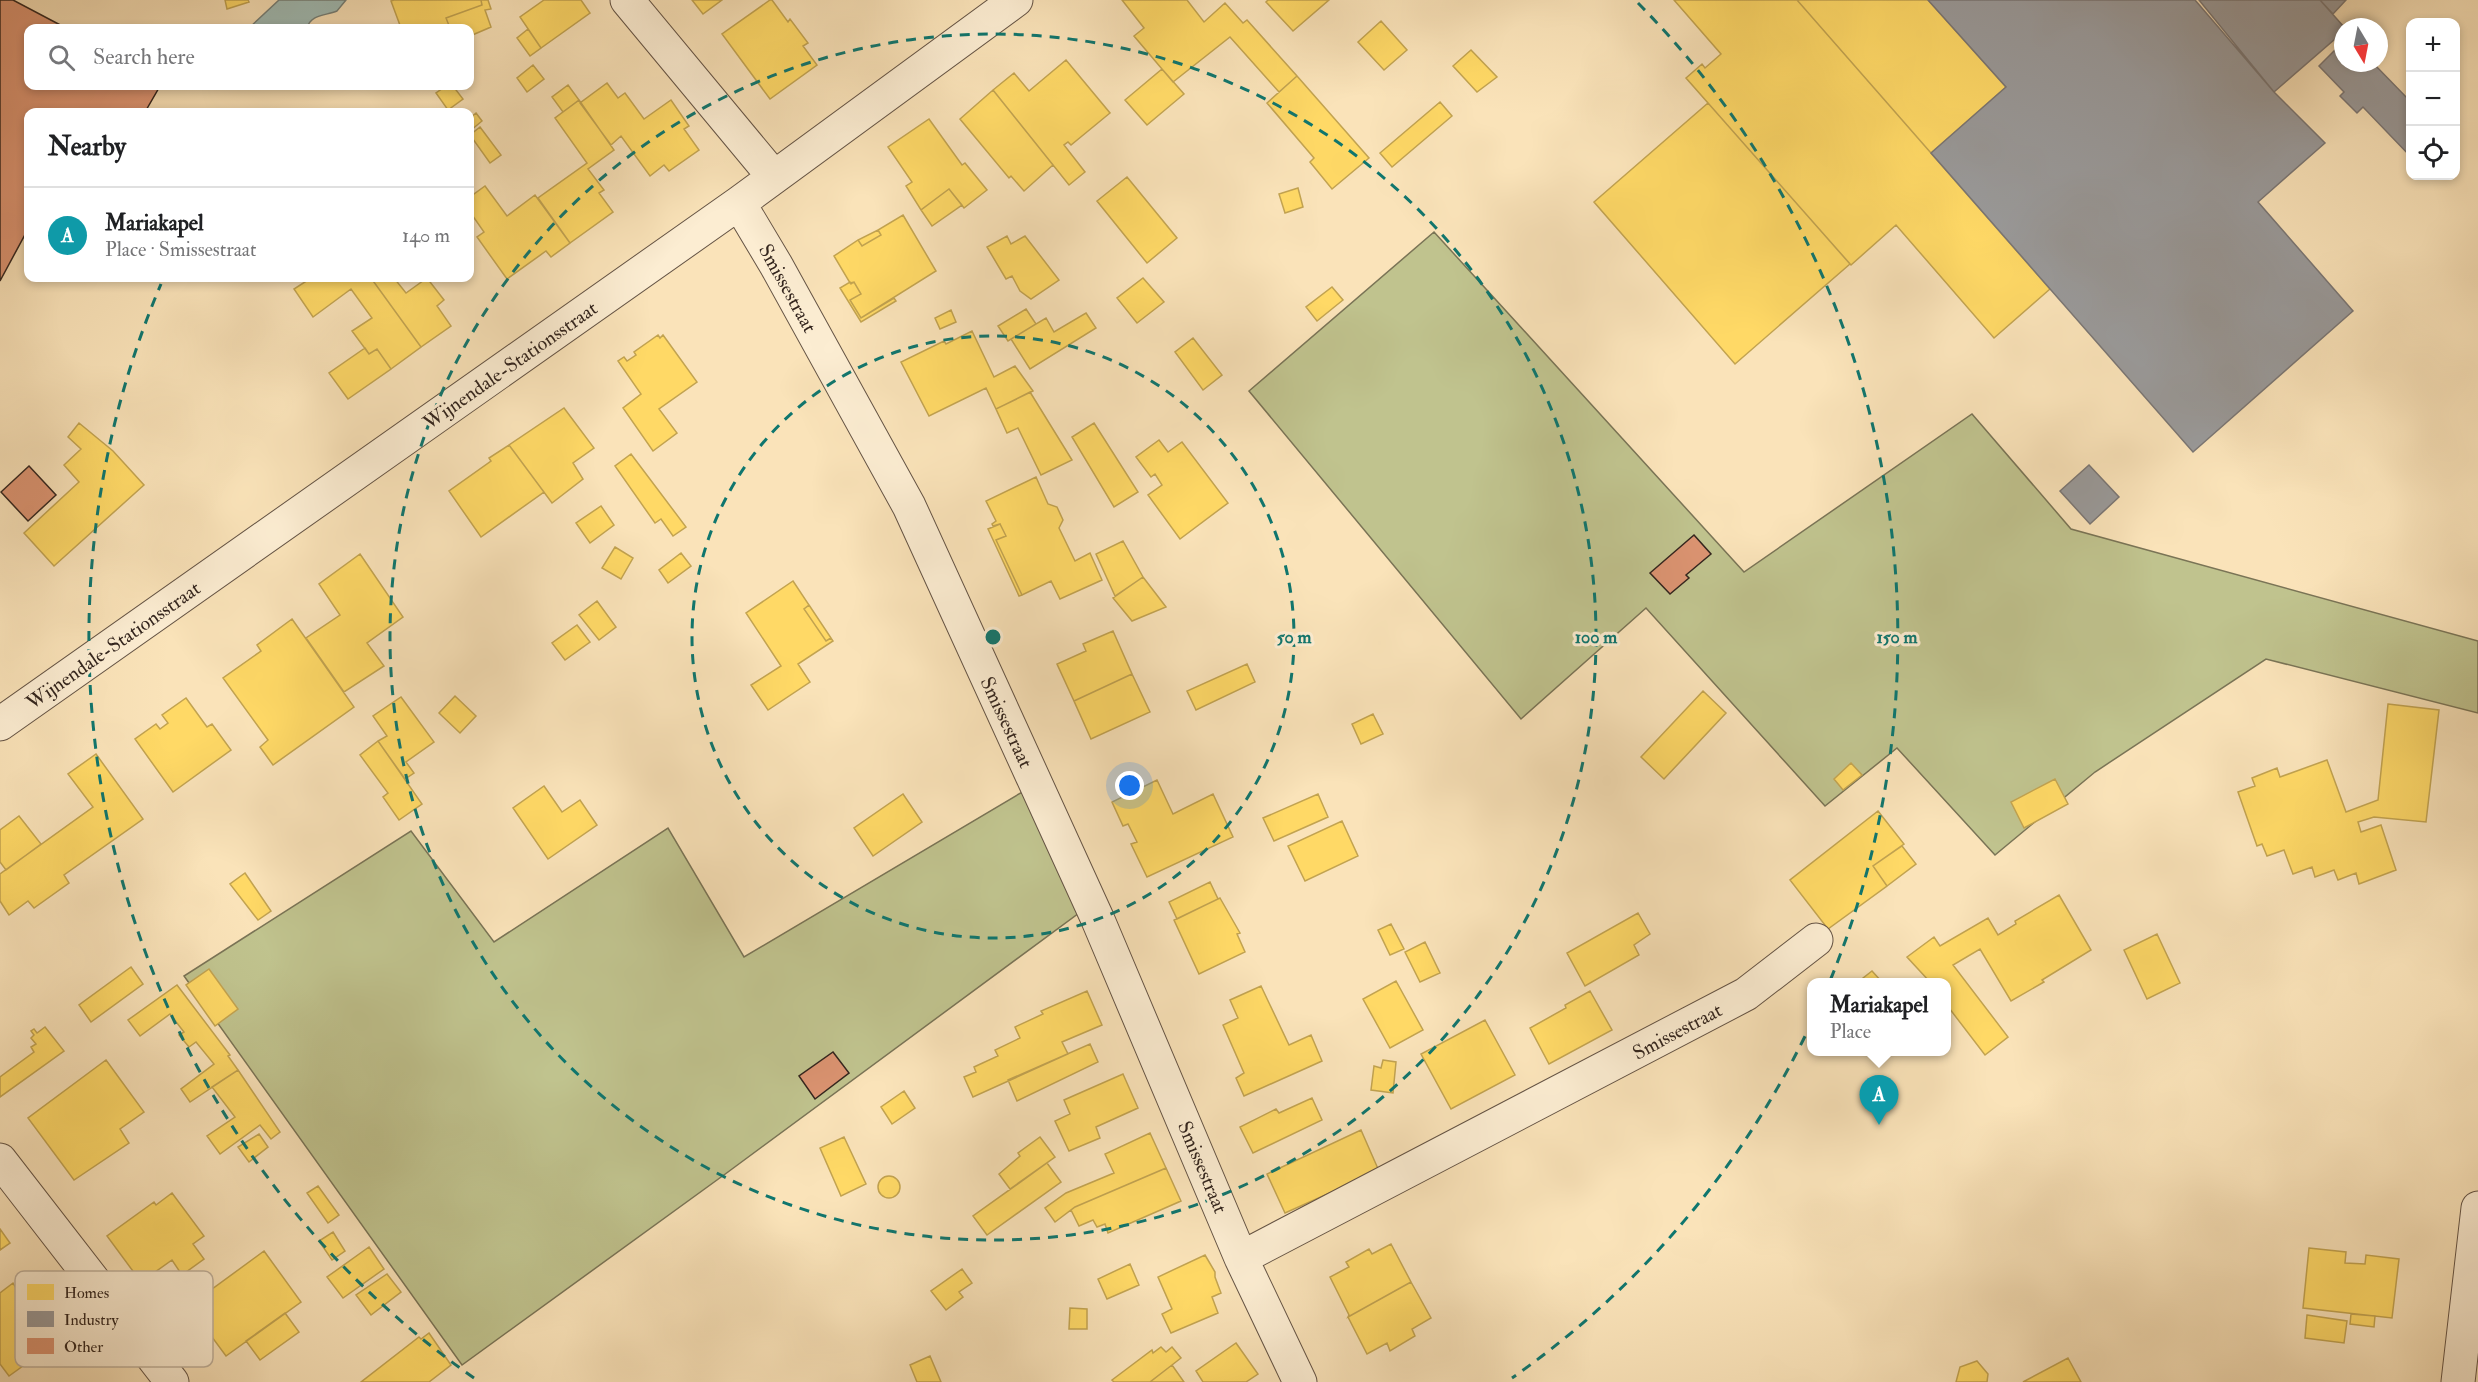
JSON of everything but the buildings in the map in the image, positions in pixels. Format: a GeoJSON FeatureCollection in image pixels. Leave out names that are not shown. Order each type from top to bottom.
{"type":"FeatureCollection","features":[{"type":"Feature","properties":{"kind":"street"},"geometry":{"type":"LineString","coordinates":[[627,0],[774,177]]}},
{"type":"Feature","properties":{"kind":"street","name":"Wijnendale-Stationsstraat"},"geometry":{"type":"LineString","coordinates":[[0,724],[739,203],[1016,0]]}},
{"type":"Feature","properties":{"kind":"street","name":"Smissestraat"},"geometry":{"type":"LineString","coordinates":[[739,203],[909,506],[1098,920],[1241,1258],[1300,1382]]}},
{"type":"Feature","properties":{"kind":"street","name":"Smissestraat"},"geometry":{"type":"LineString","coordinates":[[1241,1258],[1746,994],[1816,940]]}},
{"type":"Feature","properties":{"kind":"street"},"geometry":{"type":"LineString","coordinates":[[0,1160],[86,1271]]}},
{"type":"Feature","properties":{"kind":"street"},"geometry":{"type":"LineString","coordinates":[[2458,1382],[2478,1208]]}},
{"type":"Feature","properties":{"kind":"street"},"geometry":{"type":"LineString","coordinates":[[160,1367],[172,1382]]}},
{"type":"Feature","properties":{"kind":"green space"},"geometry":{"type":"Polygon","coordinates":[[[1434,232],[1744,572],[1972,414],[2071,529],[2478,641],[2478,713],[2266,659],[2095,772],[1995,855],[1897,748],[1825,806],[1646,608],[1521,719],[1249,391],[1434,232]]]}},
{"type":"Feature","properties":{"kind":"green space"},"geometry":{"type":"Polygon","coordinates":[[[1024,791],[1079,913],[462,1365],[184,976],[411,831],[494,942],[668,828],[744,957],[1024,791]]]}},
{"type":"Feature","properties":{"kind":"water"},"geometry":{"type":"Polygon","coordinates":[[[279,0],[346,0],[337,11],[315,18],[309,24],[253,24],[279,0]]]}},
{"type":"Feature","properties":{"kind":"place","name":"Mariakapel"},"geometry":{"type":"Point","coordinates":[1879,1125]}}]}
